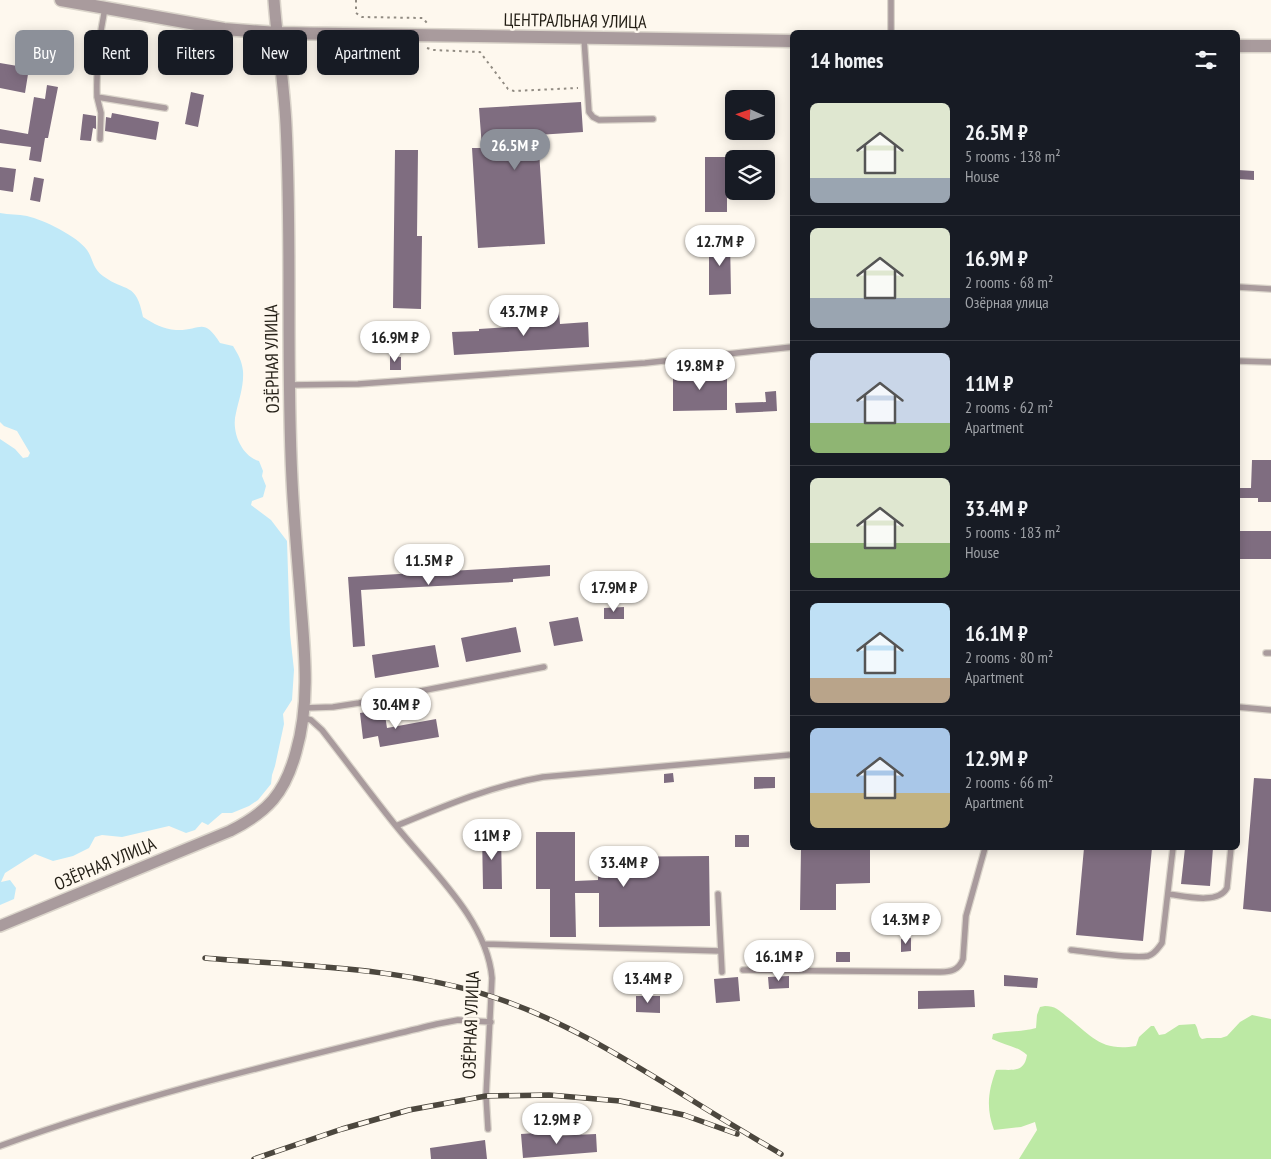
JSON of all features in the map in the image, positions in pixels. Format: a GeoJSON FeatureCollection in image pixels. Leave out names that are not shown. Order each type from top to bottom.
{"type":"FeatureCollection","features":[{"type":"Feature","properties":{"kind":"street","name":"ЦЕНТРАЛЬНАЯ УЛИЦА"},"geometry":{"type":"LineString","coordinates":[[61,0],[243,31]]}},
{"type":"Feature","properties":{"kind":"street","name":"ОЗЁРНАЯ УЛИЦА"},"geometry":{"type":"LineString","coordinates":[[274,0],[277,30]]}},
{"type":"Feature","properties":{"kind":"street","name":"ЦЕНТРАЛЬНАЯ УЛИЦА"},"geometry":{"type":"LineString","coordinates":[[307,34],[790,41]]}},
{"type":"Feature","properties":{"kind":"street"},"geometry":{"type":"LineString","coordinates":[[1240,46],[1271,46]]}},
{"type":"Feature","properties":{"kind":"street","name":"ОЗЁРНАЯ УЛИЦА"},"geometry":{"type":"LineString","coordinates":[[0,926],[250,820],[267,807],[280,792],[297,750],[304,713],[305,652],[292,478],[286,134],[282,75]]}},
{"type":"Feature","properties":{"kind":"lane"},"geometry":{"type":"LineString","coordinates":[[891,0],[891,30]]}},
{"type":"Feature","properties":{"kind":"lane"},"geometry":{"type":"LineString","coordinates":[[100,139],[101,113],[97,97],[96,74],[105,8]]}},
{"type":"Feature","properties":{"kind":"lane"},"geometry":{"type":"LineString","coordinates":[[584,38],[589,112],[593,117],[599,120],[653,119]]}},
{"type":"Feature","properties":{"kind":"lane"},"geometry":{"type":"LineString","coordinates":[[97,97],[165,108]]}},
{"type":"Feature","properties":{"kind":"lane"},"geometry":{"type":"LineString","coordinates":[[1240,287],[1271,289]]}},
{"type":"Feature","properties":{"kind":"lane"},"geometry":{"type":"LineString","coordinates":[[289,385],[358,384],[615,365],[790,347]]}},
{"type":"Feature","properties":{"kind":"lane"},"geometry":{"type":"LineString","coordinates":[[1240,361],[1271,362]]}},
{"type":"Feature","properties":{"kind":"lane"},"geometry":{"type":"LineString","coordinates":[[304,713],[544,668]]}},
{"type":"Feature","properties":{"kind":"lane"},"geometry":{"type":"LineString","coordinates":[[1240,707],[1271,710]]}},
{"type":"Feature","properties":{"kind":"lane","name":"ОЗЁРНАЯ УЛИЦА"},"geometry":{"type":"LineString","coordinates":[[304,713],[322,730],[396,826],[466,911],[485,944],[492,978],[486,1096],[488,1129]]}},
{"type":"Feature","properties":{"kind":"lane"},"geometry":{"type":"LineString","coordinates":[[396,826],[460,799],[515,782],[543,777],[789,755]]}},
{"type":"Feature","properties":{"kind":"lane"},"geometry":{"type":"LineString","coordinates":[[744,970],[949,972],[956,969],[962,959],[966,916],[984,850]]}},
{"type":"Feature","properties":{"kind":"lane"},"geometry":{"type":"LineString","coordinates":[[1071,950],[1138,956],[1149,956],[1157,951],[1162,943],[1173,850]]}},
{"type":"Feature","properties":{"kind":"lane"},"geometry":{"type":"LineString","coordinates":[[1168,894],[1214,898],[1224,893],[1227,888],[1231,850]]}},
{"type":"Feature","properties":{"kind":"lane"},"geometry":{"type":"LineString","coordinates":[[718,894],[722,972]]}},
{"type":"Feature","properties":{"kind":"lane"},"geometry":{"type":"LineString","coordinates":[[485,944],[720,951]]}},
{"type":"Feature","properties":{"kind":"lane"},"geometry":{"type":"LineString","coordinates":[[0,1146],[35,1133],[226,1076],[437,1024],[458,1020],[491,1022]]}},
{"type":"Feature","properties":{"kind":"path"},"geometry":{"type":"LineString","coordinates":[[356,0],[356,13],[362,17],[423,18],[427,22],[427,48],[430,50],[480,52],[508,89],[514,91],[588,88]]}},
{"type":"Feature","properties":{"kind":"green space"},"geometry":{"type":"Polygon","coordinates":[[[1045,1006],[1059,1010],[1097,1040],[1113,1047],[1136,1046],[1139,1037],[1151,1026],[1154,1026],[1159,1035],[1165,1034],[1179,1025],[1195,1024],[1202,1039],[1221,1038],[1227,1036],[1240,1022],[1252,1015],[1271,1019],[1271,1159],[1019,1159],[1037,1130],[1035,1122],[1021,1127],[994,1130],[991,1122],[989,1100],[996,1070],[1020,1068],[1027,1055],[992,1039],[993,1034],[1036,1028],[1040,1007],[1045,1006]]]}},
{"type":"Feature","properties":{"kind":"water"},"geometry":{"type":"Polygon","coordinates":[[[0,213],[24,215],[34,218],[60,229],[76,239],[87,250],[99,273],[133,293],[137,298],[143,317],[151,322],[176,330],[205,327],[220,343],[233,346],[240,358],[243,371],[242,387],[235,420],[236,435],[247,454],[259,461],[266,486],[263,497],[252,501],[251,505],[271,520],[287,541],[290,634],[294,670],[292,700],[283,714],[284,724],[271,784],[258,800],[232,813],[222,813],[208,825],[202,822],[195,830],[186,833],[169,826],[122,837],[102,835],[95,837],[89,848],[73,856],[53,861],[35,854],[5,873],[1,882],[10,880],[16,888],[14,899],[0,905],[0,439],[15,449],[23,458],[28,457],[30,453],[17,431],[4,426],[0,422],[0,213]]]}},
{"type":"Feature","properties":{"kind":"building"},"geometry":{"type":"Polygon","coordinates":[[[0,63],[15,66],[15,75],[28,75],[25,93],[0,88],[0,63]]]}},
{"type":"Feature","properties":{"kind":"building"},"geometry":{"type":"Polygon","coordinates":[[[47,85],[58,87],[48,138],[45,138],[41,162],[29,160],[31,147],[0,143],[0,129],[28,134],[34,97],[45,99],[47,85]]]}},
{"type":"Feature","properties":{"kind":"building"},"geometry":{"type":"Polygon","coordinates":[[[191,92],[204,95],[198,127],[185,124],[191,92]]]}},
{"type":"Feature","properties":{"kind":"building"},"geometry":{"type":"Polygon","coordinates":[[[581,102],[583,132],[538,135],[545,244],[478,248],[472,148],[482,148],[479,108],[581,102]]]}},
{"type":"Feature","properties":{"kind":"building"},"geometry":{"type":"Polygon","coordinates":[[[112,113],[159,122],[156,140],[105,131],[106,117],[111,118],[112,113]]]}},
{"type":"Feature","properties":{"kind":"building"},"geometry":{"type":"Polygon","coordinates":[[[83,114],[96,116],[96,129],[93,128],[91,141],[80,140],[83,114]]]}},
{"type":"Feature","properties":{"kind":"building"},"geometry":{"type":"Polygon","coordinates":[[[395,150],[418,150],[417,236],[422,236],[421,309],[393,308],[395,150]]]}},
{"type":"Feature","properties":{"kind":"building"},"geometry":{"type":"Polygon","coordinates":[[[705,157],[725,157],[725,200],[727,200],[727,212],[705,212],[705,157]]]}},
{"type":"Feature","properties":{"kind":"building"},"geometry":{"type":"Polygon","coordinates":[[[0,167],[16,169],[13,192],[0,190],[0,167]]]}},
{"type":"Feature","properties":{"kind":"building"},"geometry":{"type":"Polygon","coordinates":[[[1240,170],[1254,171],[1254,180],[1240,179],[1240,170]]]}},
{"type":"Feature","properties":{"kind":"building"},"geometry":{"type":"Polygon","coordinates":[[[34,177],[44,179],[40,202],[30,200],[34,177]]]}},
{"type":"Feature","properties":{"kind":"building"},"geometry":{"type":"Polygon","coordinates":[[[709,240],[730,240],[731,294],[709,295],[709,240]]]}},
{"type":"Feature","properties":{"kind":"building"},"geometry":{"type":"Polygon","coordinates":[[[559,311],[560,324],[588,322],[589,347],[454,355],[452,332],[528,326],[527,314],[559,311]]]}},
{"type":"Feature","properties":{"kind":"building"},"geometry":{"type":"Polygon","coordinates":[[[390,356],[401,357],[401,370],[390,370],[390,356]]]}},
{"type":"Feature","properties":{"kind":"building"},"geometry":{"type":"Polygon","coordinates":[[[727,371],[727,410],[673,411],[673,373],[727,371]]]}},
{"type":"Feature","properties":{"kind":"building"},"geometry":{"type":"Polygon","coordinates":[[[776,391],[777,411],[736,413],[735,403],[766,402],[765,392],[776,391]]]}},
{"type":"Feature","properties":{"kind":"building"},"geometry":{"type":"Polygon","coordinates":[[[1252,460],[1271,460],[1271,502],[1258,502],[1258,498],[1240,498],[1240,488],[1251,488],[1252,460]]]}},
{"type":"Feature","properties":{"kind":"building"},"geometry":{"type":"Polygon","coordinates":[[[1240,531],[1271,531],[1271,559],[1240,559],[1240,531]]]}},
{"type":"Feature","properties":{"kind":"building"},"geometry":{"type":"Polygon","coordinates":[[[550,565],[550,576],[513,579],[513,582],[361,590],[365,646],[353,647],[348,577],[550,565]]]}},
{"type":"Feature","properties":{"kind":"building"},"geometry":{"type":"Polygon","coordinates":[[[624,607],[624,619],[604,619],[604,608],[624,607]]]}},
{"type":"Feature","properties":{"kind":"building"},"geometry":{"type":"Polygon","coordinates":[[[578,617],[583,641],[554,646],[549,622],[578,617]]]}},
{"type":"Feature","properties":{"kind":"building"},"geometry":{"type":"Polygon","coordinates":[[[516,627],[521,652],[466,662],[461,638],[516,627]]]}},
{"type":"Feature","properties":{"kind":"building"},"geometry":{"type":"Polygon","coordinates":[[[435,645],[439,667],[375,678],[372,655],[435,645]]]}},
{"type":"Feature","properties":{"kind":"building"},"geometry":{"type":"Polygon","coordinates":[[[384,709],[387,728],[436,719],[439,737],[380,747],[378,736],[363,739],[360,713],[384,709]]]}},
{"type":"Feature","properties":{"kind":"building"},"geometry":{"type":"Polygon","coordinates":[[[673,773],[674,782],[664,783],[664,774],[673,773]]]}},
{"type":"Feature","properties":{"kind":"building"},"geometry":{"type":"Polygon","coordinates":[[[754,777],[775,777],[775,788],[754,789],[754,777]]]}},
{"type":"Feature","properties":{"kind":"building"},"geometry":{"type":"Polygon","coordinates":[[[1254,778],[1271,779],[1271,912],[1243,909],[1254,778]]]}},
{"type":"Feature","properties":{"kind":"building"},"geometry":{"type":"Polygon","coordinates":[[[536,832],[575,832],[575,881],[598,880],[598,857],[709,856],[710,926],[599,927],[599,893],[575,893],[576,937],[550,937],[550,889],[536,889],[536,832]]]}},
{"type":"Feature","properties":{"kind":"building"},"geometry":{"type":"Polygon","coordinates":[[[482,833],[501,833],[502,889],[483,889],[482,833]]]}},
{"type":"Feature","properties":{"kind":"building"},"geometry":{"type":"Polygon","coordinates":[[[735,835],[749,835],[749,847],[735,847],[735,835]]]}},
{"type":"Feature","properties":{"kind":"building"},"geometry":{"type":"Polygon","coordinates":[[[801,850],[870,850],[870,883],[836,884],[836,910],[800,910],[801,850]]]}},
{"type":"Feature","properties":{"kind":"building"},"geometry":{"type":"Polygon","coordinates":[[[1084,850],[1152,850],[1143,941],[1076,935],[1084,850]]]}},
{"type":"Feature","properties":{"kind":"building"},"geometry":{"type":"Polygon","coordinates":[[[1185,850],[1213,850],[1210,886],[1181,884],[1185,850]]]}},
{"type":"Feature","properties":{"kind":"building"},"geometry":{"type":"Polygon","coordinates":[[[911,938],[911,951],[901,952],[901,939],[911,938]]]}},
{"type":"Feature","properties":{"kind":"building"},"geometry":{"type":"Polygon","coordinates":[[[836,952],[850,952],[850,962],[836,962],[836,952]]]}},
{"type":"Feature","properties":{"kind":"building"},"geometry":{"type":"Polygon","coordinates":[[[1004,975],[1038,978],[1037,988],[1004,986],[1004,975]]]}},
{"type":"Feature","properties":{"kind":"building"},"geometry":{"type":"Polygon","coordinates":[[[789,976],[789,988],[769,989],[768,977],[789,976]]]}},
{"type":"Feature","properties":{"kind":"building"},"geometry":{"type":"Polygon","coordinates":[[[738,977],[740,1001],[716,1003],[714,979],[738,977]]]}},
{"type":"Feature","properties":{"kind":"building"},"geometry":{"type":"Polygon","coordinates":[[[974,990],[975,1007],[918,1009],[918,991],[974,990]]]}},
{"type":"Feature","properties":{"kind":"building"},"geometry":{"type":"Polygon","coordinates":[[[636,996],[660,996],[660,1013],[636,1012],[636,996]]]}},
{"type":"Feature","properties":{"kind":"building"},"geometry":{"type":"Polygon","coordinates":[[[552,1132],[553,1136],[596,1134],[597,1152],[523,1158],[521,1134],[552,1132]]]}},
{"type":"Feature","properties":{"kind":"building"},"geometry":{"type":"Polygon","coordinates":[[[485,1140],[487,1159],[431,1159],[430,1148],[485,1140]]]}},
{"type":"Feature","properties":{"kind":"railway"},"geometry":{"type":"LineString","coordinates":[[205,958],[350,969],[423,979],[493,997],[545,1017],[594,1042],[781,1154]]}},
{"type":"Feature","properties":{"kind":"railway"},"geometry":{"type":"LineString","coordinates":[[254,1159],[342,1129],[409,1110],[486,1096],[549,1095],[620,1101],[684,1115],[737,1134]]}}]}
